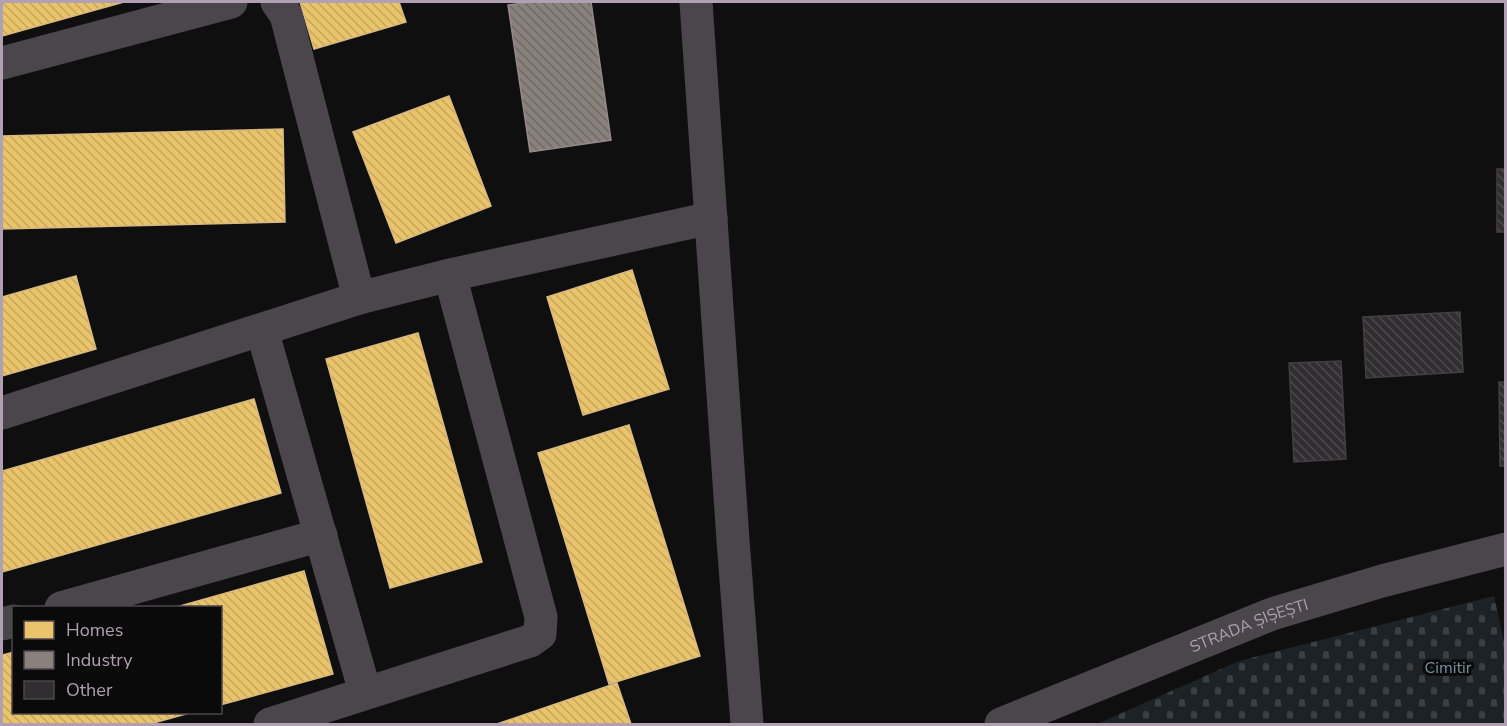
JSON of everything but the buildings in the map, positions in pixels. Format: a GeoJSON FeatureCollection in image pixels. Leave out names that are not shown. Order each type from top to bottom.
{"type":"FeatureCollection","features":[{"type":"Feature","properties":{"kind":"street"},"geometry":{"type":"LineString","coordinates":[[2,63],[231,2]]}},
{"type":"Feature","properties":{"kind":"street"},"geometry":{"type":"LineString","coordinates":[[277,2],[286,15],[359,298]]}},
{"type":"Feature","properties":{"kind":"street"},"geometry":{"type":"LineString","coordinates":[[696,2],[747,724]]}},
{"type":"Feature","properties":{"kind":"street"},"geometry":{"type":"LineString","coordinates":[[2,413],[359,298],[450,275],[711,218]]}},
{"type":"Feature","properties":{"kind":"street"},"geometry":{"type":"LineString","coordinates":[[270,724],[530,641],[540,634],[541,617],[450,275]]}},
{"type":"Feature","properties":{"kind":"street"},"geometry":{"type":"LineString","coordinates":[[262,330],[365,692]]}},
{"type":"Feature","properties":{"kind":"street"},"geometry":{"type":"LineString","coordinates":[[68,606],[321,535]]}},
{"type":"Feature","properties":{"kind":"street","name":"STRADA ȘIȘEȘTI"},"geometry":{"type":"LineString","coordinates":[[1001,724],[1272,614],[1383,580],[1505,550]]}},
{"type":"Feature","properties":{"kind":"green space","name":"Cimitir"},"geometry":{"type":"Polygon","coordinates":[[[1494,596],[1505,646],[1505,724],[1097,724],[1239,661],[1494,596]]]}}]}
